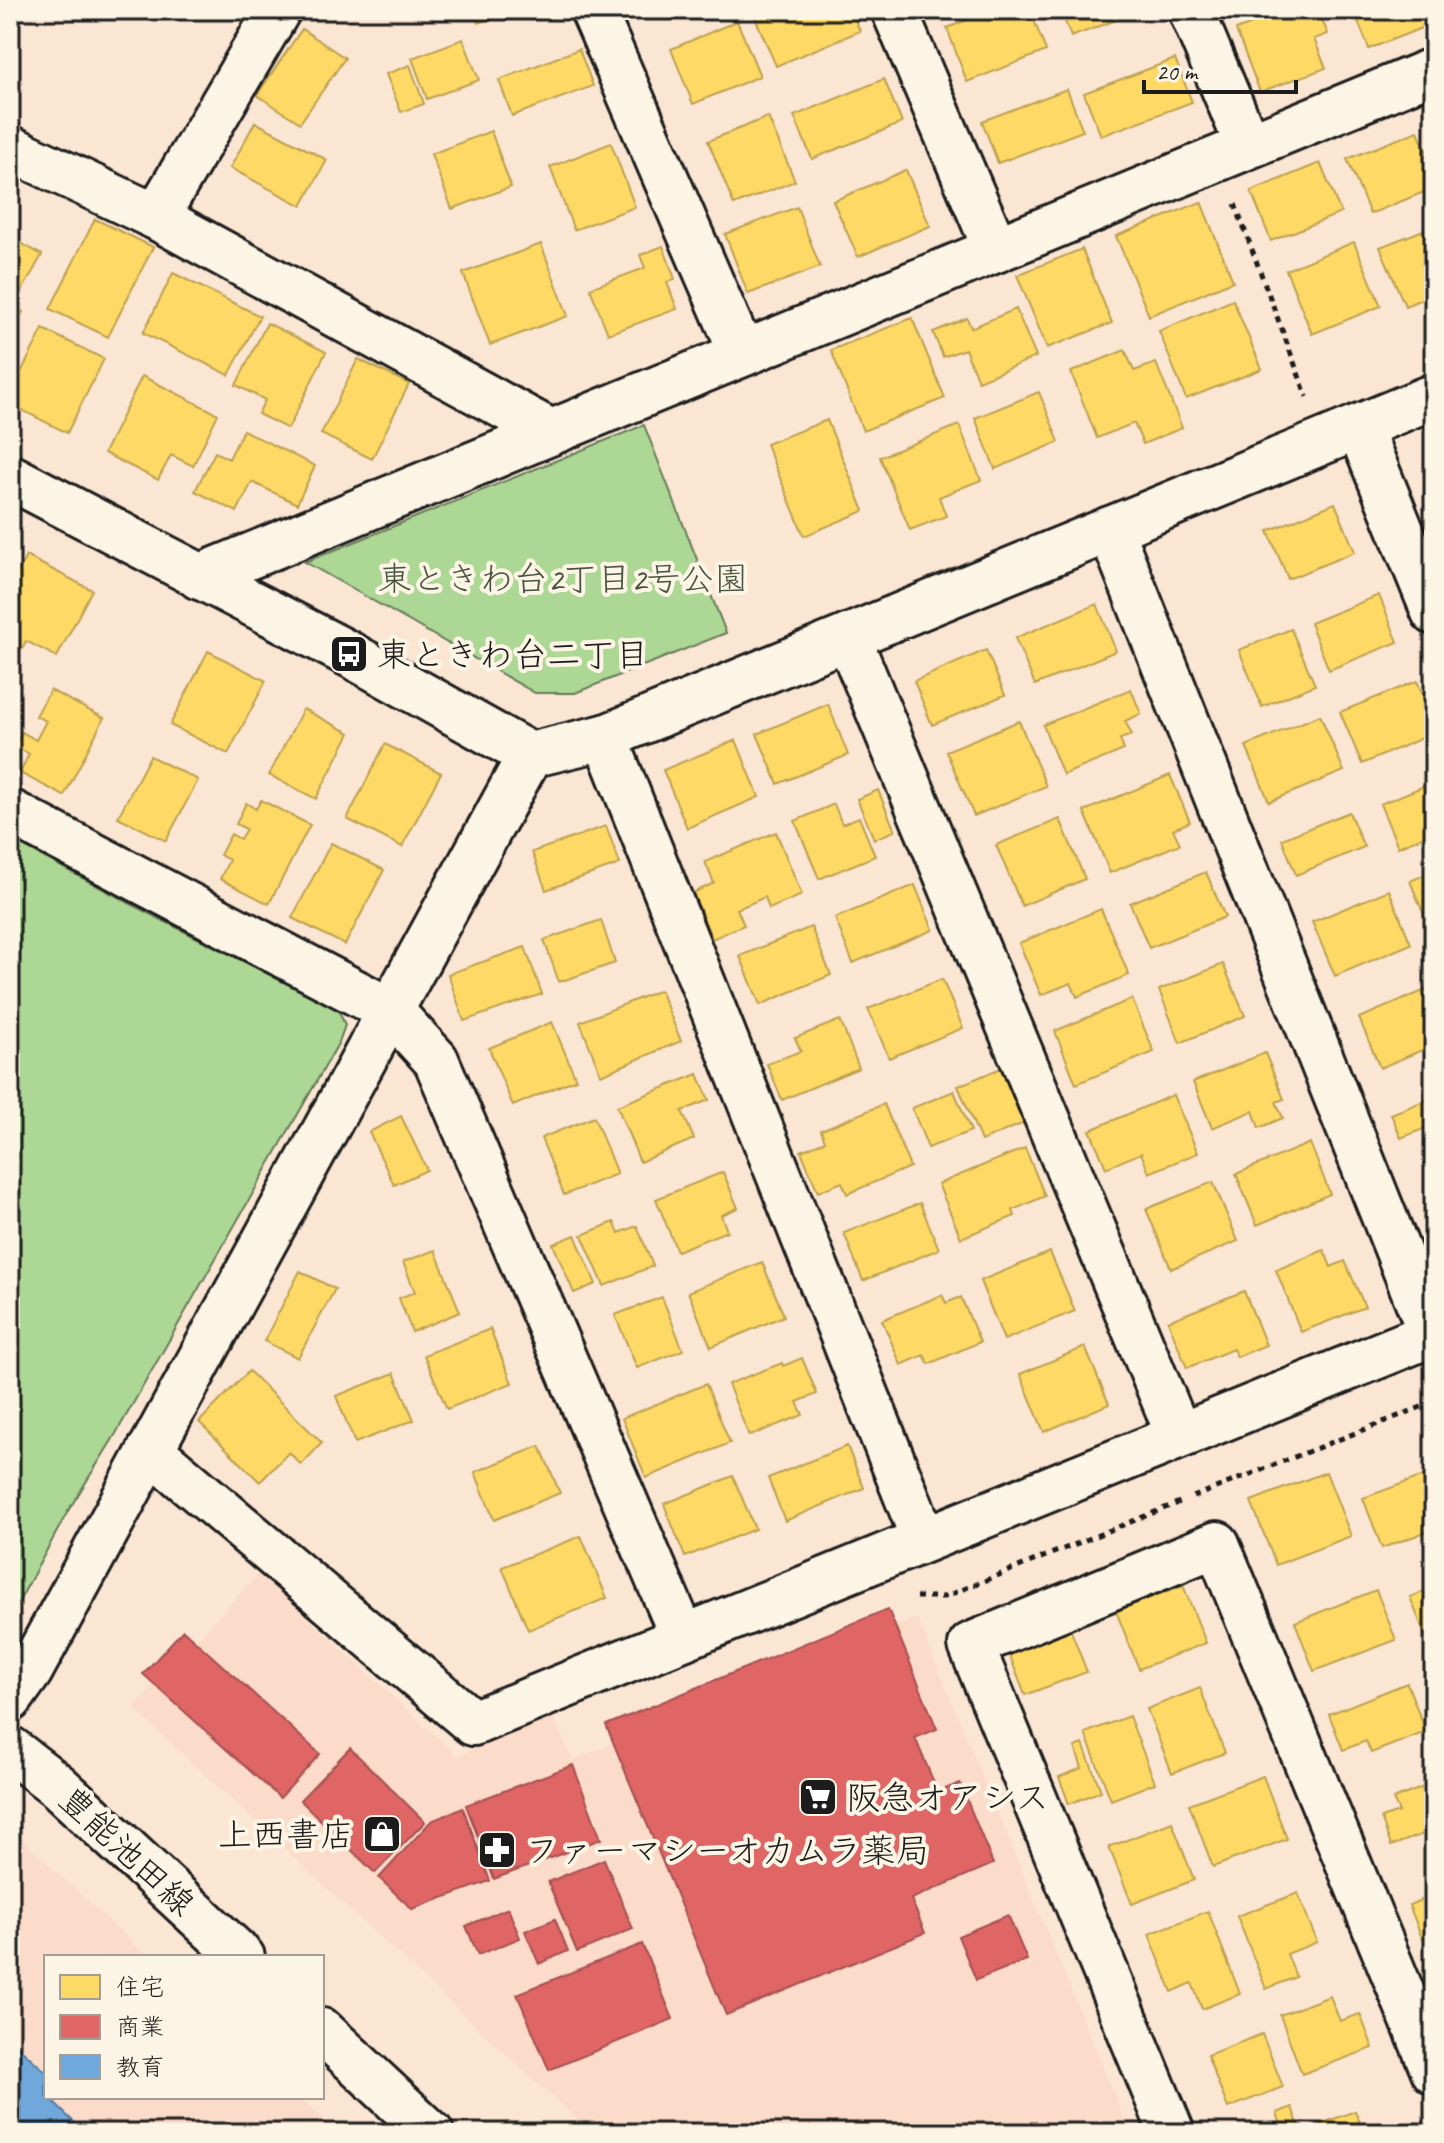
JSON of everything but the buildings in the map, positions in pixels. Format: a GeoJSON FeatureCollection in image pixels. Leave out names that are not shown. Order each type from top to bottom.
{"type":"FeatureCollection","features":[{"type":"Feature","properties":{"kind":"street"},"geometry":{"type":"LineString","coordinates":[[156,217],[278,10]]}},
{"type":"Feature","properties":{"kind":"street"},"geometry":{"type":"LineString","coordinates":[[593,10],[742,354]]}},
{"type":"Feature","properties":{"kind":"street"},"geometry":{"type":"LineString","coordinates":[[894,10],[996,250]]}},
{"type":"Feature","properties":{"kind":"street"},"geometry":{"type":"LineString","coordinates":[[1191,10],[1233,152]]}},
{"type":"Feature","properties":{"kind":"street"},"geometry":{"type":"LineString","coordinates":[[199,577],[1434,70]]}},
{"type":"Feature","properties":{"kind":"street"},"geometry":{"type":"LineString","coordinates":[[10,148],[156,217],[551,432]]}},
{"type":"Feature","properties":{"kind":"street"},"geometry":{"type":"LineString","coordinates":[[10,477],[349,654],[530,755],[605,737],[1434,396]]}},
{"type":"Feature","properties":{"kind":"street"},"geometry":{"type":"LineString","coordinates":[[1342,434],[1434,612]]}},
{"type":"Feature","properties":{"kind":"street"},"geometry":{"type":"LineString","coordinates":[[150,1450],[473,1723],[1433,1333],[1110,529]]}},
{"type":"Feature","properties":{"kind":"street"},"geometry":{"type":"LineString","coordinates":[[848,637],[1179,1436]]}},
{"type":"Feature","properties":{"kind":"street"},"geometry":{"type":"LineString","coordinates":[[605,737],[924,1540]]}},
{"type":"Feature","properties":{"kind":"street"},"geometry":{"type":"LineString","coordinates":[[10,1699],[30,1671],[530,755]]}},
{"type":"Feature","properties":{"kind":"street"},"geometry":{"type":"LineString","coordinates":[[10,812],[391,1011],[436,1060],[683,1637]]}},
{"type":"Feature","properties":{"kind":"street"},"geometry":{"type":"LineString","coordinates":[[1172,2133],[971,1645],[1217,1544],[1434,2071]]}},
{"type":"Feature","properties":{"kind":"street","name":"豊能池田線"},"geometry":{"type":"LineString","coordinates":[[10,1749],[58,1786],[240,1955]]}},
{"type":"Feature","properties":{"kind":"street"},"geometry":{"type":"LineString","coordinates":[[324,2033],[431,2133]]}},
{"type":"Feature","properties":{"kind":"path"},"geometry":{"type":"LineString","coordinates":[[1233,152],[1342,434]]}},
{"type":"Feature","properties":{"kind":"path"},"geometry":{"type":"LineString","coordinates":[[913,1597],[944,1597],[1434,1402]]}},
{"type":"Feature","properties":{"kind":"shaded area"},"geometry":{"type":"Polygon","coordinates":[[[259,1573],[457,1756],[553,1716],[572,1760],[917,1618],[1130,2133],[591,2133],[133,1708],[259,1573]]]}},
{"type":"Feature","properties":{"kind":"shaded area"},"geometry":{"type":"Polygon","coordinates":[[[10,1829],[146,1955],[44,1955],[44,2099],[302,2099],[339,2133],[10,2133],[10,1829]]]}},
{"type":"Feature","properties":{"kind":"green space","name":"東ときわ台2丁目2号公園"},"geometry":{"type":"Polygon","coordinates":[[[644,425],[726,633],[575,693],[535,693],[305,562],[644,425]]]}},
{"type":"Feature","properties":{"kind":"green space"},"geometry":{"type":"Polygon","coordinates":[[[10,839],[338,1009],[345,1025],[339,1042],[114,1437],[68,1511],[10,1618],[10,839]]]}},
{"type":"Feature","properties":{"kind":"place","name":"東ときわ台二丁目"},"geometry":{"type":"Point","coordinates":[349,654]}},
{"type":"Feature","properties":{"kind":"place","name":"阪急オアシス"},"geometry":{"type":"Point","coordinates":[818,1797]}},
{"type":"Feature","properties":{"kind":"place","name":"上西書店"},"geometry":{"type":"Point","coordinates":[382,1834]}},
{"type":"Feature","properties":{"kind":"place","name":"ファーマシーオカムラ薬局"},"geometry":{"type":"Point","coordinates":[497,1850]}}]}
